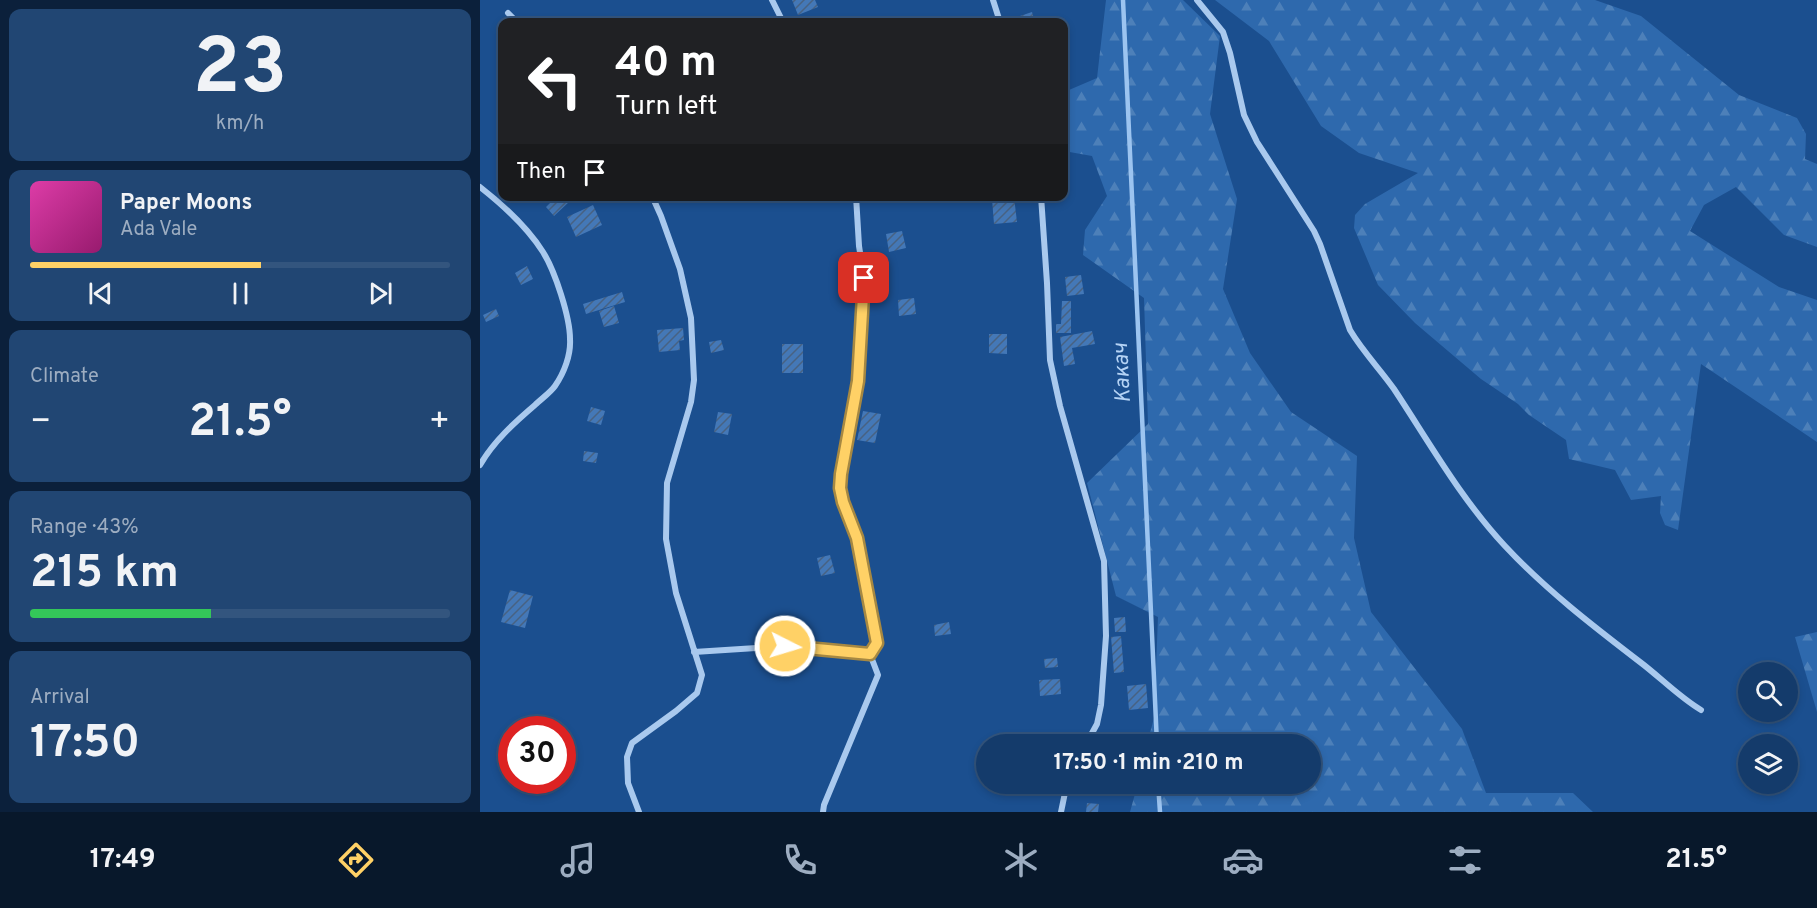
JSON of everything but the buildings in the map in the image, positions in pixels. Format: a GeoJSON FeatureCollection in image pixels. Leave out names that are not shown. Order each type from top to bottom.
{"type":"FeatureCollection","features":[{"type":"Feature","properties":{"kind":"street"},"geometry":{"type":"LineString","coordinates":[[772,0],[781,18]]}},
{"type":"Feature","properties":{"kind":"street"},"geometry":{"type":"LineString","coordinates":[[993,0],[999,18]]}},
{"type":"Feature","properties":{"kind":"street"},"geometry":{"type":"LineString","coordinates":[[1197,0],[1223,32],[1244,115],[1257,142],[1314,231],[1350,330],[1392,387],[1442,465],[1504,545],[1533,574],[1596,628],[1701,710]]}},
{"type":"Feature","properties":{"kind":"street"},"geometry":{"type":"LineString","coordinates":[[508,13],[513,18]]}},
{"type":"Feature","properties":{"kind":"street"},"geometry":{"type":"LineString","coordinates":[[480,187],[520,224],[543,252],[559,290],[571,341],[563,371],[554,387],[500,438],[480,465]]}},
{"type":"Feature","properties":{"kind":"street"},"geometry":{"type":"LineString","coordinates":[[639,812],[628,783],[627,758],[632,743],[697,693],[702,675],[676,593],[666,539],[667,483],[691,402],[694,380],[691,318],[680,269],[654,201]]}},
{"type":"Feature","properties":{"kind":"street"},"geometry":{"type":"LineString","coordinates":[[856,201],[864,278],[858,381],[840,488],[857,538],[876,630],[877,643],[870,654]]}},
{"type":"Feature","properties":{"kind":"street"},"geometry":{"type":"LineString","coordinates":[[1041,201],[1050,360],[1060,406],[1104,561],[1106,636],[1101,705],[1091,734]]}},
{"type":"Feature","properties":{"kind":"street"},"geometry":{"type":"LineString","coordinates":[[694,652],[785,646],[870,654]]}},
{"type":"Feature","properties":{"kind":"street"},"geometry":{"type":"LineString","coordinates":[[823,812],[878,675],[870,654]]}},
{"type":"Feature","properties":{"kind":"street"},"geometry":{"type":"LineString","coordinates":[[1061,812],[1065,794]]}},
{"type":"Feature","properties":{"kind":"green space"},"geometry":{"type":"Polygon","coordinates":[[[1106,0],[1183,0],[1220,36],[1210,114],[1237,199],[1223,289],[1250,353],[1291,412],[1357,456],[1354,538],[1371,612],[1462,729],[1486,793],[1573,793],[1593,812],[1130,812],[1135,794],[1321,794],[1321,734],[1150,734],[1154,718],[1158,617],[1116,596],[1087,483],[1148,424],[1144,298],[1083,255],[1085,230],[1107,196],[1092,156],[1068,152],[1069,90],[1097,78],[1106,0]]]}},
{"type":"Feature","properties":{"kind":"green space"},"geometry":{"type":"Polygon","coordinates":[[[1215,0],[1595,0],[1641,16],[1739,95],[1797,118],[1806,134],[1805,159],[1817,164],[1817,247],[1784,235],[1736,187],[1704,205],[1690,231],[1779,287],[1817,300],[1817,442],[1701,364],[1678,530],[1665,525],[1660,513],[1661,496],[1631,500],[1615,470],[1569,459],[1566,440],[1481,379],[1415,323],[1378,285],[1354,228],[1355,215],[1365,204],[1418,173],[1359,153],[1321,126],[1269,41],[1215,0]]]}},
{"type":"Feature","properties":{"kind":"green space"},"geometry":{"type":"Polygon","coordinates":[[[1817,632],[1817,712],[1795,637],[1817,632]]]}},
{"type":"Feature","properties":{"kind":"waterway","name":"Какач"},"geometry":{"type":"LineString","coordinates":[[1123,0],[1157,734]]}},
{"type":"Feature","properties":{"kind":"waterway","name":"Какач"},"geometry":{"type":"LineString","coordinates":[[1159,794],[1160,812]]}},
{"type":"Feature","properties":{"kind":"route"},"geometry":{"type":"LineString","coordinates":[[785,646],[870,654],[877,643],[857,538],[840,488],[858,381],[864,278]]}}]}
